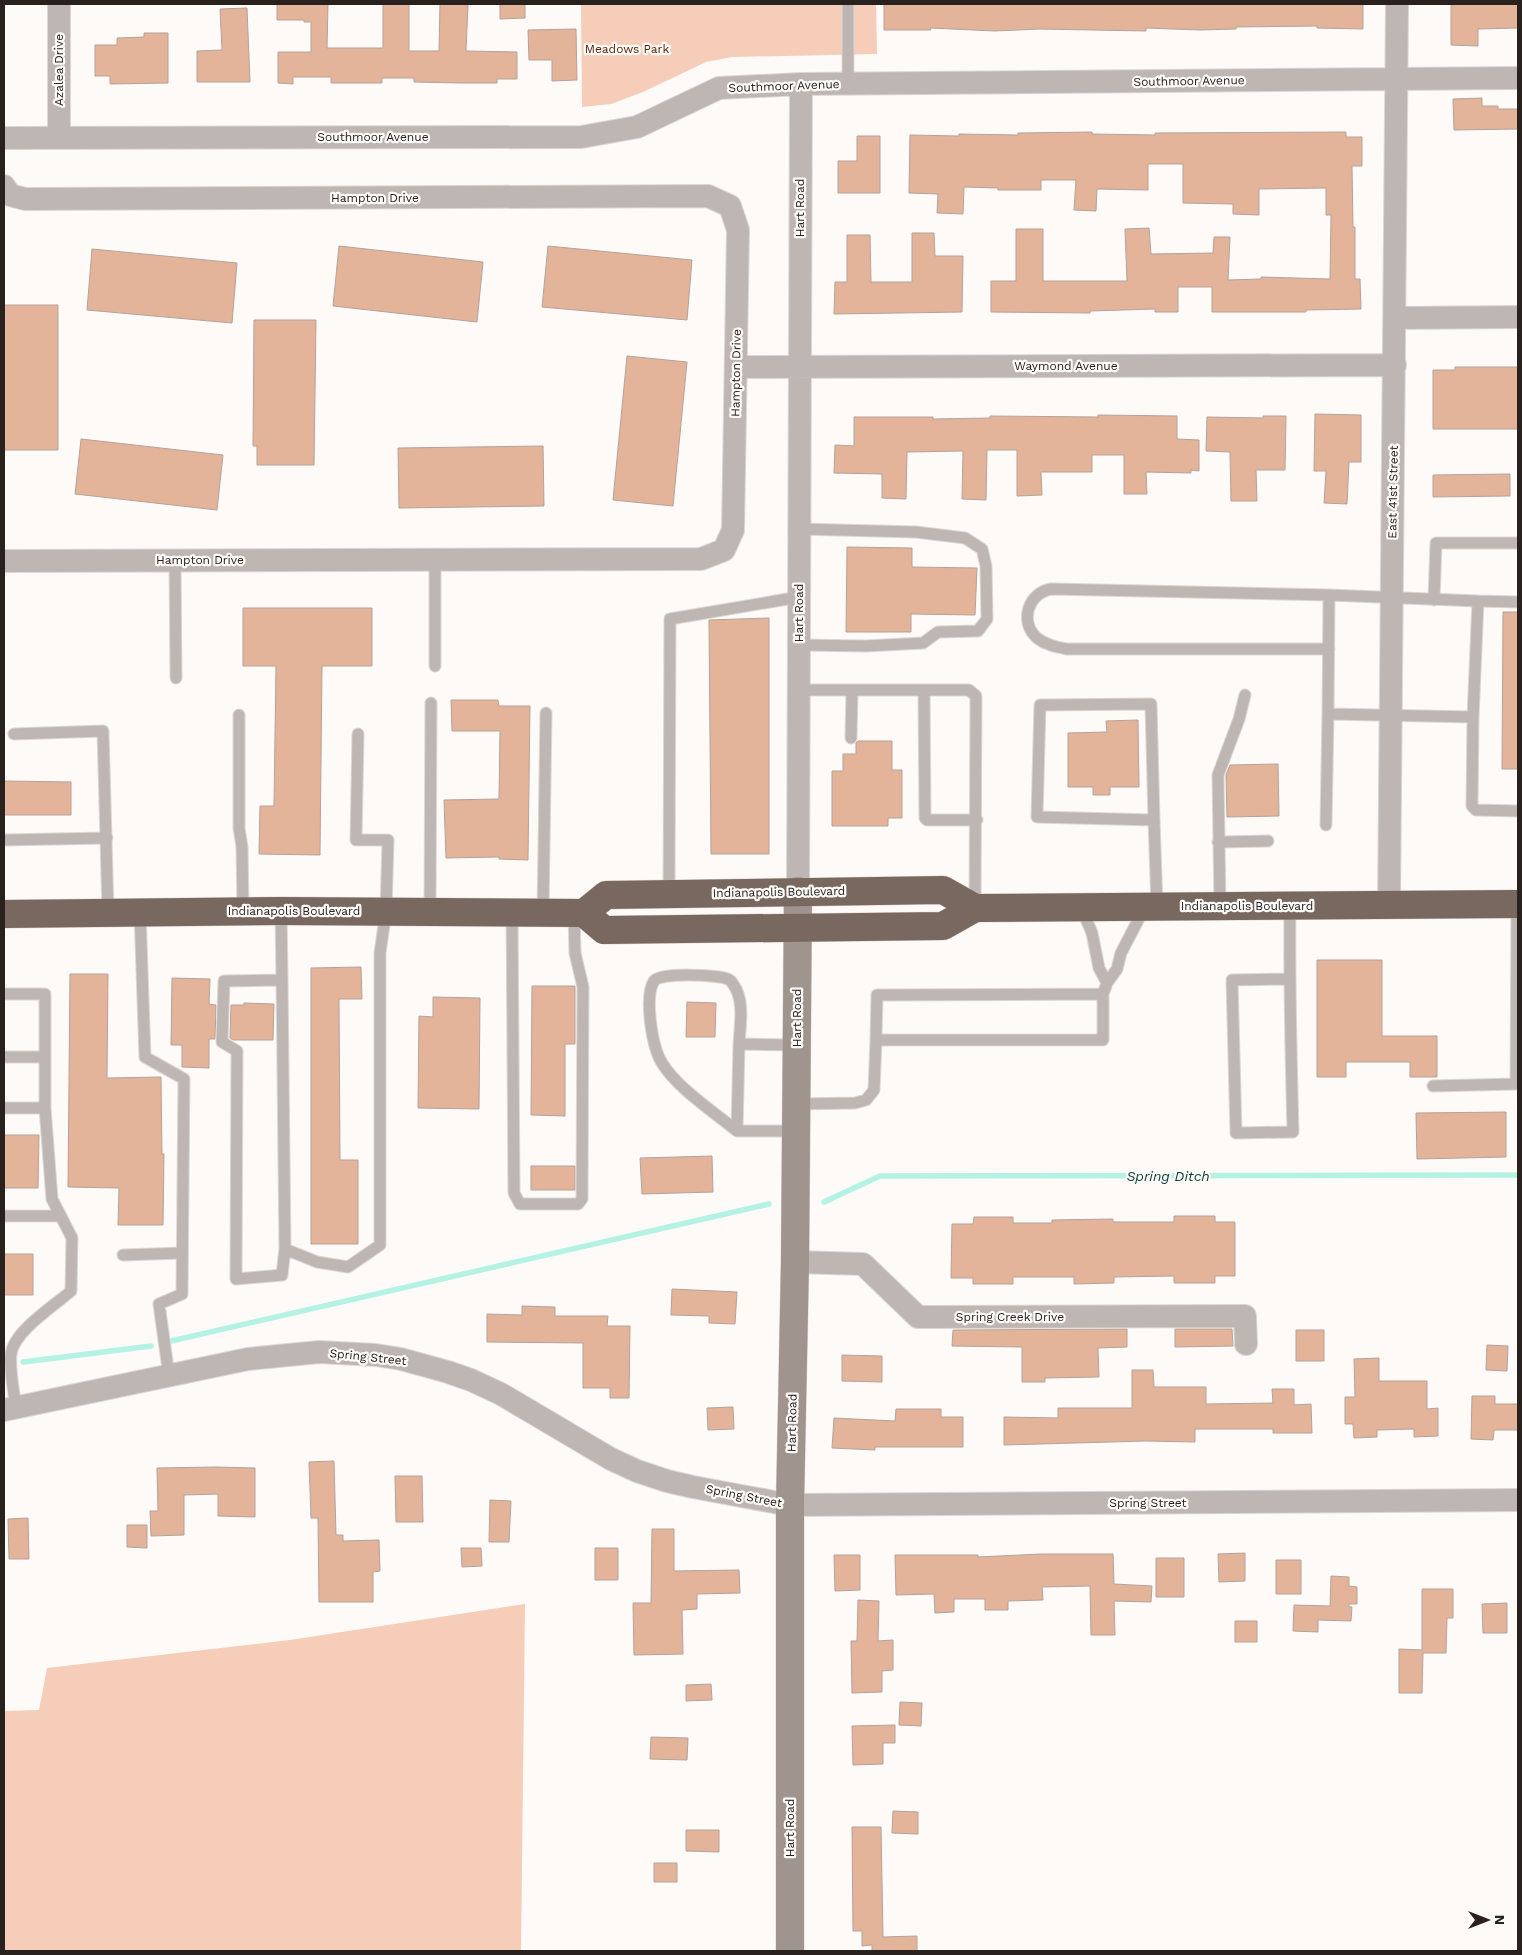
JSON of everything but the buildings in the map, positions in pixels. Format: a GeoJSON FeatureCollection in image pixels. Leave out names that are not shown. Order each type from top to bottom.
{"type":"FeatureCollection","features":[{"type":"Feature","properties":{"kind":"highway","name":"Indianapolis Boulevard"},"geometry":{"type":"LineString","coordinates":[[4,914],[242,911],[579,913],[606,895],[943,890],[975,908]]}},
{"type":"Feature","properties":{"kind":"highway","name":"Indianapolis Boulevard"},"geometry":{"type":"LineString","coordinates":[[579,913],[604,930],[943,926],[975,908],[1518,904]]}},
{"type":"Feature","properties":{"kind":"street","name":"Azalea Drive"},"geometry":{"type":"LineString","coordinates":[[59,137],[60,4]]}},
{"type":"Feature","properties":{"kind":"street","name":"East 41st Street"},"geometry":{"type":"LineString","coordinates":[[1389,905],[1397,4]]}},
{"type":"Feature","properties":{"kind":"street","name":"Southmoor Avenue"},"geometry":{"type":"LineString","coordinates":[[59,137],[581,137],[637,127],[719,88],[801,84],[1518,78]]}},
{"type":"Feature","properties":{"kind":"street","name":"Hart Road"},"geometry":{"type":"LineString","coordinates":[[790,1951],[790,1505],[795,1262],[798,927],[801,84]]}},
{"type":"Feature","properties":{"kind":"street"},"geometry":{"type":"LineString","coordinates":[[4,138],[59,137]]}},
{"type":"Feature","properties":{"kind":"street","name":"Hampton Drive"},"geometry":{"type":"LineString","coordinates":[[4,186],[10,195],[25,199],[708,196],[730,206],[738,230],[734,530],[724,550],[701,559],[4,562]]}},
{"type":"Feature","properties":{"kind":"street"},"geometry":{"type":"LineString","coordinates":[[1395,318],[1518,317]]}},
{"type":"Feature","properties":{"kind":"street","name":"Waymond Avenue"},"geometry":{"type":"LineString","coordinates":[[737,367],[1395,365]]}},
{"type":"Feature","properties":{"kind":"street","name":"Spring Creek Drive"},"geometry":{"type":"LineString","coordinates":[[795,1262],[863,1264],[918,1317],[1245,1316],[1246,1344]]}},
{"type":"Feature","properties":{"kind":"street","name":"Spring Street"},"geometry":{"type":"LineString","coordinates":[[10,1409],[248,1359],[319,1352],[376,1355],[401,1359],[448,1372],[502,1394],[611,1459],[637,1471],[693,1487],[790,1505],[1518,1500]]}},
{"type":"Feature","properties":{"kind":"lane"},"geometry":{"type":"LineString","coordinates":[[848,4],[848,84]]}},
{"type":"Feature","properties":{"kind":"lane"},"geometry":{"type":"LineString","coordinates":[[799,530],[916,532],[965,538],[982,549],[986,566],[987,619],[978,631],[938,632],[923,643],[866,646],[799,645]]}},
{"type":"Feature","properties":{"kind":"lane"},"geometry":{"type":"LineString","coordinates":[[1434,600],[1436,544],[1518,543]]}},
{"type":"Feature","properties":{"kind":"lane"},"geometry":{"type":"LineString","coordinates":[[435,559],[435,666]]}},
{"type":"Feature","properties":{"kind":"lane"},"geometry":{"type":"LineString","coordinates":[[176,560],[176,678]]}},
{"type":"Feature","properties":{"kind":"lane"},"geometry":{"type":"LineString","coordinates":[[1329,649],[1067,649],[1047,644],[1035,637],[1028,622],[1028,613],[1030,603],[1036,595],[1051,589],[1329,595],[1518,602]]}},
{"type":"Feature","properties":{"kind":"lane"},"geometry":{"type":"LineString","coordinates":[[1326,825],[1329,595]]}},
{"type":"Feature","properties":{"kind":"lane"},"geometry":{"type":"LineString","coordinates":[[669,894],[670,619],[799,597]]}},
{"type":"Feature","properties":{"kind":"lane"},"geometry":{"type":"LineString","coordinates":[[1478,601],[1472,806],[1476,810],[1518,811]]}},
{"type":"Feature","properties":{"kind":"lane"},"geometry":{"type":"LineString","coordinates":[[799,690],[970,690],[976,696],[977,820],[975,908]]}},
{"type":"Feature","properties":{"kind":"lane"},"geometry":{"type":"LineString","coordinates":[[851,738],[852,690]]}},
{"type":"Feature","properties":{"kind":"lane"},"geometry":{"type":"LineString","coordinates":[[924,690],[925,818],[927,820],[977,820]]}},
{"type":"Feature","properties":{"kind":"lane"},"geometry":{"type":"LineString","coordinates":[[1220,906],[1218,775],[1240,718],[1245,695]]}},
{"type":"Feature","properties":{"kind":"lane"},"geometry":{"type":"LineString","coordinates":[[430,911],[431,702]]}},
{"type":"Feature","properties":{"kind":"lane"},"geometry":{"type":"LineString","coordinates":[[796,1104],[855,1103],[866,1100],[874,1090],[877,995],[916,999],[1068,999],[1105,988],[1117,969],[1121,953],[1151,907],[1154,820],[1151,704],[1040,706],[1037,817],[1154,820]]}},
{"type":"Feature","properties":{"kind":"lane"},"geometry":{"type":"LineString","coordinates":[[543,913],[546,713]]}},
{"type":"Feature","properties":{"kind":"lane"},"geometry":{"type":"LineString","coordinates":[[1328,714],[1474,717]]}},
{"type":"Feature","properties":{"kind":"lane"},"geometry":{"type":"LineString","coordinates":[[239,715],[239,828],[242,847],[242,911]]}},
{"type":"Feature","properties":{"kind":"lane"},"geometry":{"type":"LineString","coordinates":[[14,734],[103,731],[108,912]]}},
{"type":"Feature","properties":{"kind":"lane"},"geometry":{"type":"LineString","coordinates":[[285,1249],[316,1262],[348,1267],[380,1245],[380,953],[386,911],[388,840],[356,840],[358,734]]}},
{"type":"Feature","properties":{"kind":"lane"},"geometry":{"type":"LineString","coordinates":[[4,840],[107,838]]}},
{"type":"Feature","properties":{"kind":"lane"},"geometry":{"type":"LineString","coordinates":[[1218,842],[1268,842]]}},
{"type":"Feature","properties":{"kind":"lane"},"geometry":{"type":"LineString","coordinates":[[1433,1086],[1517,1084],[1518,904]]}},
{"type":"Feature","properties":{"kind":"lane"},"geometry":{"type":"LineString","coordinates":[[1290,906],[1293,1132],[1236,1133],[1232,980],[1290,979]]}},
{"type":"Feature","properties":{"kind":"lane"},"geometry":{"type":"LineString","coordinates":[[876,1040],[916,1037],[1068,1036],[1103,1040],[1105,988],[1092,933],[1081,907]]}},
{"type":"Feature","properties":{"kind":"lane"},"geometry":{"type":"LineString","coordinates":[[281,911],[282,980],[285,1249],[282,1275],[236,1279],[237,1051],[222,1042],[224,981],[282,980]]}},
{"type":"Feature","properties":{"kind":"lane"},"geometry":{"type":"LineString","coordinates":[[140,912],[145,1057],[184,1078],[182,1294],[159,1304],[169,1376]]}},
{"type":"Feature","properties":{"kind":"lane"},"geometry":{"type":"LineString","coordinates":[[512,912],[514,1193],[520,1204],[578,1204],[582,1200],[583,987],[575,953],[579,913]]}},
{"type":"Feature","properties":{"kind":"lane"},"geometry":{"type":"LineString","coordinates":[[737,1131],[739,998],[735,986],[730,980],[718,977],[671,976],[658,978],[654,982],[649,1013],[653,1040],[662,1062],[680,1085],[737,1131],[796,1131]]}},
{"type":"Feature","properties":{"kind":"lane"},"geometry":{"type":"LineString","coordinates":[[4,994],[45,994],[45,1108],[52,1199],[72,1238],[71,1291],[19,1335],[13,1344],[10,1355],[10,1409]]}},
{"type":"Feature","properties":{"kind":"lane"},"geometry":{"type":"LineString","coordinates":[[739,1044],[797,1045]]}},
{"type":"Feature","properties":{"kind":"lane"},"geometry":{"type":"LineString","coordinates":[[4,1057],[44,1057]]}},
{"type":"Feature","properties":{"kind":"lane"},"geometry":{"type":"LineString","coordinates":[[4,1108],[45,1108]]}},
{"type":"Feature","properties":{"kind":"lane"},"geometry":{"type":"LineString","coordinates":[[4,1216],[61,1216]]}},
{"type":"Feature","properties":{"kind":"lane"},"geometry":{"type":"LineString","coordinates":[[123,1255],[182,1253]]}},
{"type":"Feature","properties":{"kind":"green space","name":"Meadows Park"},"geometry":{"type":"Polygon","coordinates":[[[581,4],[876,4],[877,54],[732,57],[706,62],[643,92],[611,104],[582,107],[581,4]]]}},
{"type":"Feature","properties":{"kind":"green space"},"geometry":{"type":"Polygon","coordinates":[[[525,1604],[521,1951],[4,1951],[4,1711],[39,1710],[47,1668],[290,1640],[525,1604]]]}},
{"type":"Feature","properties":{"kind":"waterway","name":"Spring Ditch"},"geometry":{"type":"LineString","coordinates":[[824,1202],[880,1176],[1518,1175]]}},
{"type":"Feature","properties":{"kind":"waterway"},"geometry":{"type":"LineString","coordinates":[[171,1341],[769,1204]]}},
{"type":"Feature","properties":{"kind":"waterway"},"geometry":{"type":"LineString","coordinates":[[23,1362],[151,1346]]}}]}
